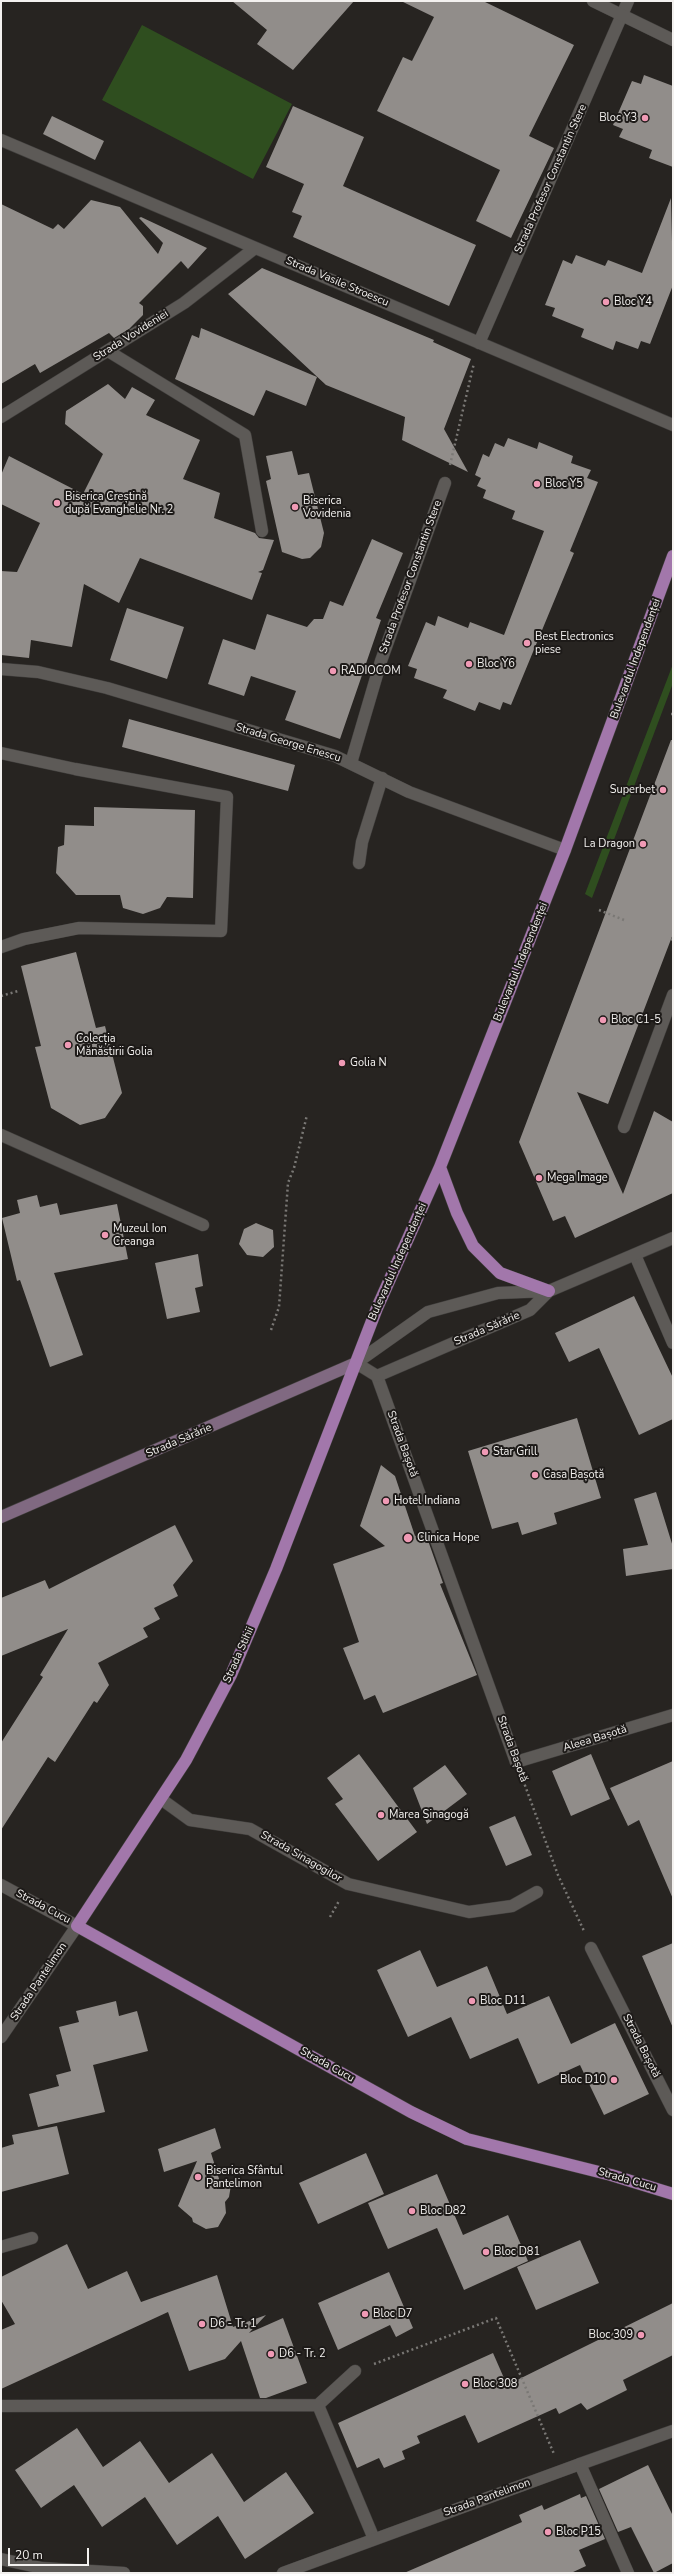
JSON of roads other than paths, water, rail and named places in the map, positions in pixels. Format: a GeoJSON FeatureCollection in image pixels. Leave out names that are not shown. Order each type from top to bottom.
{"type":"FeatureCollection","features":[{"type":"Feature","properties":{"kind":"main road","name":"Bulevardul Independenței"},"geometry":{"type":"LineString","coordinates":[[356,1363],[377,1308],[440,1167],[565,850],[673,556]]}},
{"type":"Feature","properties":{"kind":"main road"},"geometry":{"type":"LineString","coordinates":[[440,1167],[457,1213],[473,1246],[500,1273],[549,1292]]}},
{"type":"Feature","properties":{"kind":"main road","name":"Strada Sărărie"},"geometry":{"type":"LineString","coordinates":[[1,1517],[356,1363]]}},
{"type":"Feature","properties":{"kind":"main road","name":"Strada Stihii"},"geometry":{"type":"LineString","coordinates":[[77,1926],[186,1760],[231,1675],[276,1569],[356,1363]]}},
{"type":"Feature","properties":{"kind":"main road","name":"Strada Cucu"},"geometry":{"type":"LineString","coordinates":[[77,1926],[411,2112],[467,2139],[611,2175],[673,2194]]}},
{"type":"Feature","properties":{"kind":"street"},"geometry":{"type":"LineString","coordinates":[[593,1],[673,40]]}},
{"type":"Feature","properties":{"kind":"street","name":"Strada Profesor Constantin Stere"},"geometry":{"type":"LineString","coordinates":[[479,343],[628,1]]}},
{"type":"Feature","properties":{"kind":"street","name":"Strada Vasile Stroescu"},"geometry":{"type":"LineString","coordinates":[[1,140],[673,425]]}},
{"type":"Feature","properties":{"kind":"street","name":"Strada Vovideniei"},"geometry":{"type":"LineString","coordinates":[[1,417],[184,303],[255,248]]}},
{"type":"Feature","properties":{"kind":"street"},"geometry":{"type":"LineString","coordinates":[[108,351],[246,434],[262,531]]}},
{"type":"Feature","properties":{"kind":"street","name":"Strada Profesor Constantin Stere"},"geometry":{"type":"LineString","coordinates":[[351,763],[381,661],[445,483]]}},
{"type":"Feature","properties":{"kind":"street","name":"Strada George Enescu"},"geometry":{"type":"LineString","coordinates":[[1,669],[38,672],[107,688],[335,756],[409,792],[565,850]]}},
{"type":"Feature","properties":{"kind":"street"},"geometry":{"type":"LineString","coordinates":[[1,753],[75,770],[227,797],[221,931],[79,928],[24,938],[1,947]]}},
{"type":"Feature","properties":{"kind":"street"},"geometry":{"type":"LineString","coordinates":[[359,863],[362,842],[382,778]]}},
{"type":"Feature","properties":{"kind":"street"},"geometry":{"type":"LineString","coordinates":[[624,1127],[673,995]]}},
{"type":"Feature","properties":{"kind":"street"},"geometry":{"type":"LineString","coordinates":[[1,1135],[203,1225]]}},
{"type":"Feature","properties":{"kind":"street","name":"Strada Sărărie"},"geometry":{"type":"LineString","coordinates":[[376,1376],[530,1310],[549,1292],[673,1238]]}},
{"type":"Feature","properties":{"kind":"street"},"geometry":{"type":"LineString","coordinates":[[634,1255],[673,1343]]}},
{"type":"Feature","properties":{"kind":"street","name":"Strada Sărărie"},"geometry":{"type":"LineString","coordinates":[[356,1363],[428,1312],[498,1293],[549,1292]]}},
{"type":"Feature","properties":{"kind":"street"},"geometry":{"type":"LineString","coordinates":[[356,1363],[376,1376]]}},
{"type":"Feature","properties":{"kind":"street","name":"Strada Bașotă"},"geometry":{"type":"LineString","coordinates":[[376,1376],[516,1762]]}},
{"type":"Feature","properties":{"kind":"street","name":"Aleea Bașotă"},"geometry":{"type":"LineString","coordinates":[[516,1762],[673,1715]]}},
{"type":"Feature","properties":{"kind":"street","name":"Strada Sinagogilor"},"geometry":{"type":"LineString","coordinates":[[161,1799],[190,1820],[250,1829],[348,1884],[469,1912],[512,1906],[538,1892]]}},
{"type":"Feature","properties":{"kind":"street","name":"Strada Cucu"},"geometry":{"type":"LineString","coordinates":[[1,1885],[77,1926]]}},
{"type":"Feature","properties":{"kind":"street","name":"Strada Pantelimon"},"geometry":{"type":"LineString","coordinates":[[1,2037],[77,1926]]}},
{"type":"Feature","properties":{"kind":"street","name":"Strada Bașotă"},"geometry":{"type":"LineString","coordinates":[[591,1948],[673,2110]]}},
{"type":"Feature","properties":{"kind":"street"},"geometry":{"type":"LineString","coordinates":[[1,2247],[32,2238]]}},
{"type":"Feature","properties":{"kind":"street"},"geometry":{"type":"LineString","coordinates":[[1,2406],[318,2405],[355,2371]]}},
{"type":"Feature","properties":{"kind":"street"},"geometry":{"type":"LineString","coordinates":[[318,2405],[374,2539]]}},
{"type":"Feature","properties":{"kind":"street","name":"Strada Pantelimon"},"geometry":{"type":"LineString","coordinates":[[283,2573],[673,2431]]}},
{"type":"Feature","properties":{"kind":"street"},"geometry":{"type":"LineString","coordinates":[[580,2464],[628,2573]]}},
{"type":"Feature","properties":{"kind":"street"},"geometry":{"type":"LineString","coordinates":[[1,2559],[42,2568],[124,2573]]}},
{"type":"Feature","properties":{"kind":"place","name":"Bloc Y3"},"geometry":{"type":"Point","coordinates":[645,118]}},
{"type":"Feature","properties":{"kind":"place","name":"Bloc Y4"},"geometry":{"type":"Point","coordinates":[606,302]}},
{"type":"Feature","properties":{"kind":"place","name":"Bloc Y5"},"geometry":{"type":"Point","coordinates":[537,484]}},
{"type":"Feature","properties":{"kind":"place","name":"Biserica Creștină după Evanghelie Nr. 2"},"geometry":{"type":"Point","coordinates":[57,503]}},
{"type":"Feature","properties":{"kind":"place","name":"Biserica Vovidenia"},"geometry":{"type":"Point","coordinates":[295,507]}},
{"type":"Feature","properties":{"kind":"place","name":"Best Electronics piese"},"geometry":{"type":"Point","coordinates":[527,643]}},
{"type":"Feature","properties":{"kind":"place","name":"Bloc Y6"},"geometry":{"type":"Point","coordinates":[469,664]}},
{"type":"Feature","properties":{"kind":"place","name":"RADIOCOM"},"geometry":{"type":"Point","coordinates":[333,671]}},
{"type":"Feature","properties":{"kind":"place","name":"Superbet"},"geometry":{"type":"Point","coordinates":[663,790]}},
{"type":"Feature","properties":{"kind":"place","name":"La Dragon"},"geometry":{"type":"Point","coordinates":[643,844]}},
{"type":"Feature","properties":{"kind":"place","name":"Bloc C1-5"},"geometry":{"type":"Point","coordinates":[603,1020]}},
{"type":"Feature","properties":{"kind":"place","name":"Colecția Mănăstirii Golia"},"geometry":{"type":"Point","coordinates":[68,1045]}},
{"type":"Feature","properties":{"kind":"place","name":"Golia N"},"geometry":{"type":"Point","coordinates":[342,1063]}},
{"type":"Feature","properties":{"kind":"place","name":"Mega Image"},"geometry":{"type":"Point","coordinates":[539,1178]}},
{"type":"Feature","properties":{"kind":"place","name":"Muzeul Ion Creanga"},"geometry":{"type":"Point","coordinates":[105,1235]}},
{"type":"Feature","properties":{"kind":"place","name":"Star Grill"},"geometry":{"type":"Point","coordinates":[485,1452]}},
{"type":"Feature","properties":{"kind":"place","name":"Casa Bașotă"},"geometry":{"type":"Point","coordinates":[535,1475]}},
{"type":"Feature","properties":{"kind":"place","name":"Hotel Indiana"},"geometry":{"type":"Point","coordinates":[386,1501]}},
{"type":"Feature","properties":{"kind":"place","name":"Clinica Hope"},"geometry":{"type":"Point","coordinates":[408,1538]}},
{"type":"Feature","properties":{"kind":"place","name":"Marea Sinagogă"},"geometry":{"type":"Point","coordinates":[381,1815]}},
{"type":"Feature","properties":{"kind":"place","name":"Bloc D11"},"geometry":{"type":"Point","coordinates":[472,2001]}},
{"type":"Feature","properties":{"kind":"place","name":"Bloc D10"},"geometry":{"type":"Point","coordinates":[614,2080]}},
{"type":"Feature","properties":{"kind":"place","name":"Biserica Sfântul Pantelimon"},"geometry":{"type":"Point","coordinates":[198,2177]}},
{"type":"Feature","properties":{"kind":"place","name":"Bloc D82"},"geometry":{"type":"Point","coordinates":[412,2211]}},
{"type":"Feature","properties":{"kind":"place","name":"Bloc D81"},"geometry":{"type":"Point","coordinates":[486,2252]}},
{"type":"Feature","properties":{"kind":"place","name":"Bloc D7"},"geometry":{"type":"Point","coordinates":[365,2314]}},
{"type":"Feature","properties":{"kind":"place","name":"D6 - Tr. 1"},"geometry":{"type":"Point","coordinates":[202,2324]}},
{"type":"Feature","properties":{"kind":"place","name":"Bloc 309"},"geometry":{"type":"Point","coordinates":[641,2335]}},
{"type":"Feature","properties":{"kind":"place","name":"D6 - Tr. 2"},"geometry":{"type":"Point","coordinates":[271,2354]}},
{"type":"Feature","properties":{"kind":"place","name":"Bloc 308"},"geometry":{"type":"Point","coordinates":[465,2384]}},
{"type":"Feature","properties":{"kind":"place","name":"Bloc P15"},"geometry":{"type":"Point","coordinates":[548,2532]}}]}
